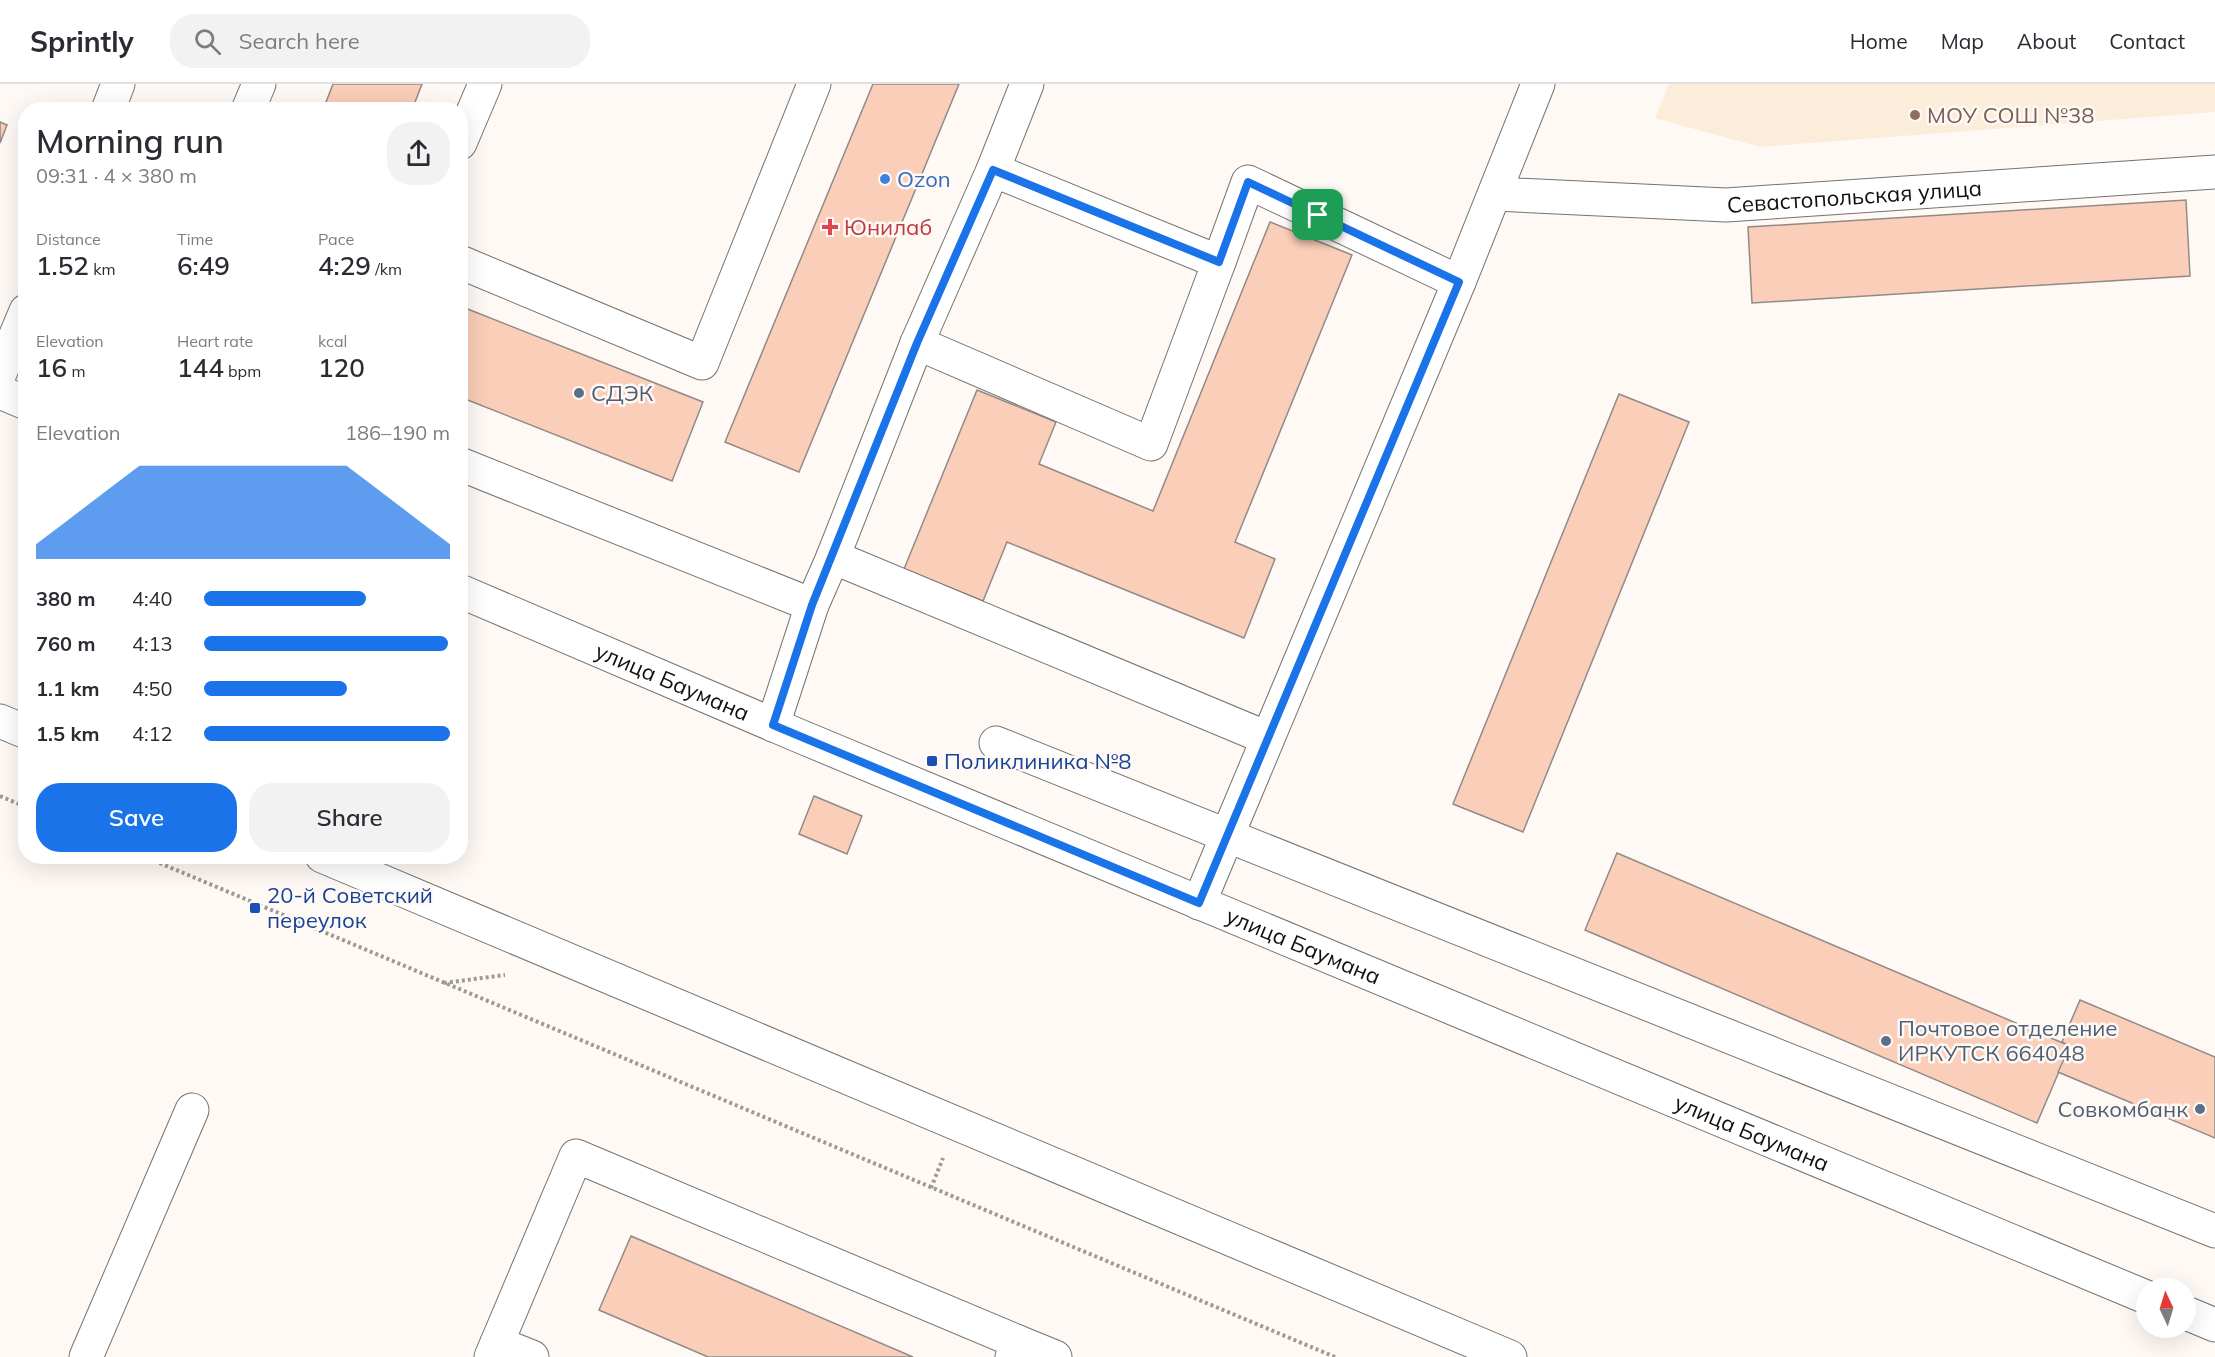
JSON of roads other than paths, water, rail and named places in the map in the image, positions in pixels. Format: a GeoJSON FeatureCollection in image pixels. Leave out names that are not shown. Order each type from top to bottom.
{"type":"FeatureCollection","features":[{"type":"Feature","properties":{"kind":"street"},"geometry":{"type":"LineString","coordinates":[[111,102],[118,84]]}},
{"type":"Feature","properties":{"kind":"street"},"geometry":{"type":"LineString","coordinates":[[251,102],[259,84]]}},
{"type":"Feature","properties":{"kind":"street"},"geometry":{"type":"LineString","coordinates":[[468,124],[485,84]]}},
{"type":"Feature","properties":{"kind":"street"},"geometry":{"type":"LineString","coordinates":[[468,265],[702,363],[814,84]]}},
{"type":"Feature","properties":{"kind":"street"},"geometry":{"type":"LineString","coordinates":[[773,725],[812,605],[917,343],[993,170],[1027,84]]}},
{"type":"Feature","properties":{"kind":"street"},"geometry":{"type":"LineString","coordinates":[[1199,903],[1459,282],[1538,84]]}},
{"type":"Feature","properties":{"kind":"street"},"geometry":{"type":"LineString","coordinates":[[993,170],[1219,262]]}},
{"type":"Feature","properties":{"kind":"street","name":"Севастопольская улица"},"geometry":{"type":"LineString","coordinates":[[1495,194],[1726,205],[2215,172]]}},
{"type":"Feature","properties":{"kind":"street"},"geometry":{"type":"LineString","coordinates":[[917,343],[1151,444],[1248,182],[1459,282]]}},
{"type":"Feature","properties":{"kind":"street"},"geometry":{"type":"LineString","coordinates":[[0,373],[18,329]]}},
{"type":"Feature","properties":{"kind":"street"},"geometry":{"type":"LineString","coordinates":[[0,392],[18,400]]}},
{"type":"Feature","properties":{"kind":"street"},"geometry":{"type":"LineString","coordinates":[[468,467],[812,605]]}},
{"type":"Feature","properties":{"kind":"street"},"geometry":{"type":"LineString","coordinates":[[833,556],[1268,738]]}},
{"type":"Feature","properties":{"kind":"street","name":"улица Баумана"},"geometry":{"type":"LineString","coordinates":[[468,594],[773,725],[2136,1293]]}},
{"type":"Feature","properties":{"kind":"street"},"geometry":{"type":"LineString","coordinates":[[0,721],[18,729]]}},
{"type":"Feature","properties":{"kind":"street"},"geometry":{"type":"LineString","coordinates":[[996,743],[2215,1232]]}},
{"type":"Feature","properties":{"kind":"street"},"geometry":{"type":"LineString","coordinates":[[341,864],[1510,1357]]}},
{"type":"Feature","properties":{"kind":"street"},"geometry":{"type":"LineString","coordinates":[[86,1357],[192,1110]]}},
{"type":"Feature","properties":{"kind":"street"},"geometry":{"type":"LineString","coordinates":[[532,1357],[494,1350],[576,1156],[1015,1349],[1055,1357]]}},
{"type":"Feature","properties":{"kind":"street"},"geometry":{"type":"LineString","coordinates":[[2196,1317],[2215,1325]]}},
{"type":"Feature","properties":{"kind":"place","name":"МОУ СОШ №38"},"geometry":{"type":"Point","coordinates":[1915,115]}},
{"type":"Feature","properties":{"kind":"place","name":"Ozon"},"geometry":{"type":"Point","coordinates":[885,179]}},
{"type":"Feature","properties":{"kind":"place","name":"Юнилаб"},"geometry":{"type":"Point","coordinates":[830,227]}},
{"type":"Feature","properties":{"kind":"place","name":"СДЭК"},"geometry":{"type":"Point","coordinates":[579,393]}},
{"type":"Feature","properties":{"kind":"place","name":"Поликлиника №8"},"geometry":{"type":"Point","coordinates":[932,761]}},
{"type":"Feature","properties":{"kind":"place","name":"20-й Советский переулок"},"geometry":{"type":"Point","coordinates":[255,908]}},
{"type":"Feature","properties":{"kind":"place","name":"Почтовое отделение ИРКУТСК 664048"},"geometry":{"type":"Point","coordinates":[1886,1041]}},
{"type":"Feature","properties":{"kind":"place","name":"Совкомбанк"},"geometry":{"type":"Point","coordinates":[2200,1109]}}]}
